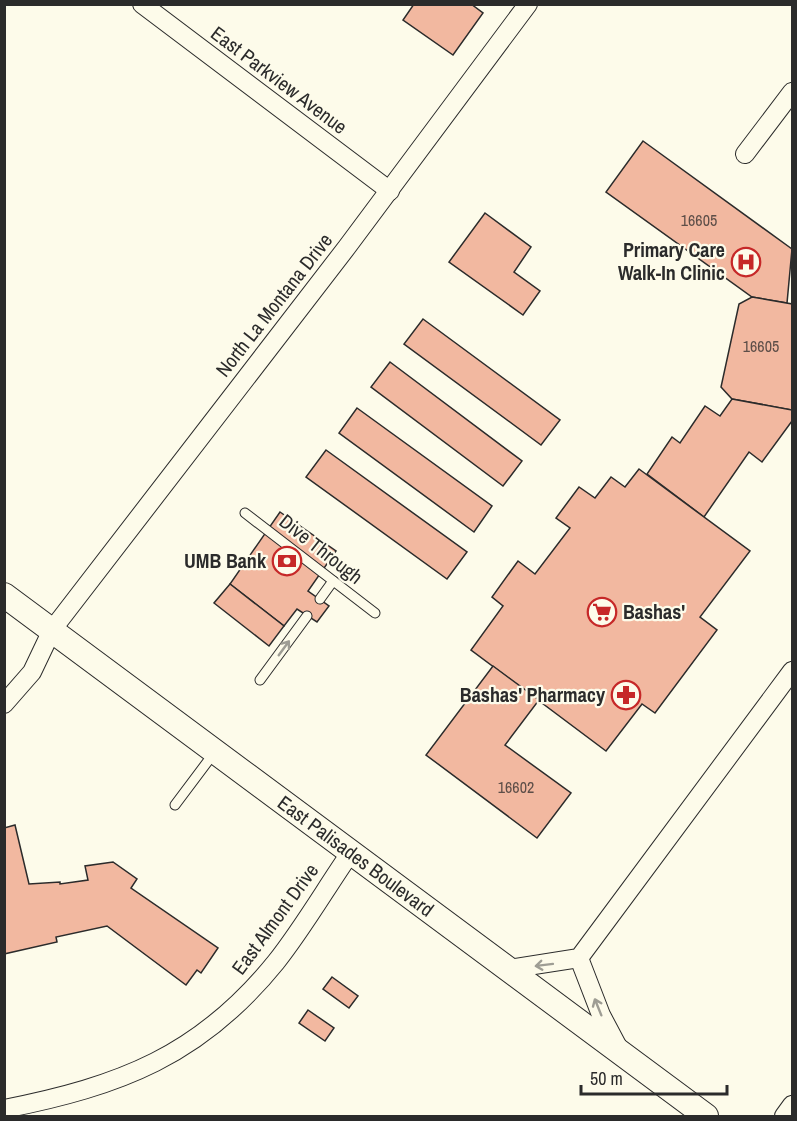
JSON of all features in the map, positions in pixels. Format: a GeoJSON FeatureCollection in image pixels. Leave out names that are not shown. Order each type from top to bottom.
{"type":"FeatureCollection","features":[{"type":"Feature","properties":{"kind":"street","name":"East Parkview Avenue"},"geometry":{"type":"LineString","coordinates":[[142,4],[390,191]]}},
{"type":"Feature","properties":{"kind":"street","name":"North La Montana Drive"},"geometry":{"type":"LineString","coordinates":[[4,704],[32,672],[52,630],[390,191],[528,4]]}},
{"type":"Feature","properties":{"kind":"street"},"geometry":{"type":"LineString","coordinates":[[745,154],[792,92]]}},
{"type":"Feature","properties":{"kind":"street","name":"East Palisades Boulevard"},"geometry":{"type":"LineString","coordinates":[[4,595],[706,1116]]}},
{"type":"Feature","properties":{"kind":"street"},"geometry":{"type":"LineString","coordinates":[[508,969],[579,957],[792,671]]}},
{"type":"Feature","properties":{"kind":"street","name":"East Almont Drive"},"geometry":{"type":"LineString","coordinates":[[4,1109],[59,1098],[120,1080],[148,1068],[219,1022],[276,961],[351,852]]}},
{"type":"Feature","properties":{"kind":"street"},"geometry":{"type":"LineString","coordinates":[[579,957],[601,1015],[622,1054]]}},
{"type":"Feature","properties":{"kind":"street"},"geometry":{"type":"LineString","coordinates":[[784,1116],[792,1106]]}},
{"type":"Feature","properties":{"kind":"lane","name":"Dive Through"},"geometry":{"type":"LineString","coordinates":[[245,513],[375,613]]}},
{"type":"Feature","properties":{"kind":"lane"},"geometry":{"type":"LineString","coordinates":[[320,599],[333,581]]}},
{"type":"Feature","properties":{"kind":"lane"},"geometry":{"type":"LineString","coordinates":[[260,681],[308,616]]}},
{"type":"Feature","properties":{"kind":"lane"},"geometry":{"type":"LineString","coordinates":[[175,806],[215,751]]}},
{"type":"Feature","properties":{"kind":"building"},"geometry":{"type":"Polygon","coordinates":[[[414,4],[471,4],[483,13],[453,55],[403,20],[414,4]]]}},
{"type":"Feature","properties":{"kind":"building"},"geometry":{"type":"Polygon","coordinates":[[[643,141],[792,249],[787,303],[752,297],[606,192],[643,141]]]}},
{"type":"Feature","properties":{"kind":"building"},"geometry":{"type":"Polygon","coordinates":[[[485,213],[531,247],[514,272],[540,291],[523,315],[449,262],[485,213]]]}},
{"type":"Feature","properties":{"kind":"building"},"geometry":{"type":"Polygon","coordinates":[[[752,297],[792,304],[792,410],[732,399],[721,387],[739,304],[752,297]]]}},
{"type":"Feature","properties":{"kind":"building"},"geometry":{"type":"Polygon","coordinates":[[[423,319],[560,420],[541,445],[404,344],[423,319]]]}},
{"type":"Feature","properties":{"kind":"building"},"geometry":{"type":"Polygon","coordinates":[[[390,362],[522,461],[503,486],[371,387],[390,362]]]}},
{"type":"Feature","properties":{"kind":"building"},"geometry":{"type":"Polygon","coordinates":[[[732,399],[792,410],[792,421],[762,462],[749,452],[704,517],[647,474],[672,437],[680,443],[705,406],[720,416],[732,399]]]}},
{"type":"Feature","properties":{"kind":"building"},"geometry":{"type":"Polygon","coordinates":[[[357,408],[492,506],[474,532],[339,433],[357,408]]]}},
{"type":"Feature","properties":{"kind":"building"},"geometry":{"type":"Polygon","coordinates":[[[326,450],[467,552],[447,579],[306,477],[326,450]]]}},
{"type":"Feature","properties":{"kind":"building","name":"Bashas'"},"geometry":{"type":"Polygon","coordinates":[[[639,469],[750,551],[700,617],[717,630],[655,713],[642,704],[606,751],[471,650],[503,606],[492,597],[518,561],[535,574],[570,528],[556,518],[579,487],[595,498],[611,477],[625,487],[639,469]]]}},
{"type":"Feature","properties":{"kind":"building","name":"UMB Bank"},"geometry":{"type":"Polygon","coordinates":[[[280,512],[336,551],[308,591],[329,606],[317,622],[297,609],[284,626],[230,584],[280,512]]]}},
{"type":"Feature","properties":{"kind":"building"},"geometry":{"type":"Polygon","coordinates":[[[230,584],[284,626],[269,646],[214,603],[230,584]]]}},
{"type":"Feature","properties":{"kind":"building"},"geometry":{"type":"Polygon","coordinates":[[[493,666],[539,700],[505,745],[571,793],[537,838],[426,755],[493,666]]]}},
{"type":"Feature","properties":{"kind":"building"},"geometry":{"type":"Polygon","coordinates":[[[15,825],[29,884],[60,882],[60,884],[88,880],[85,866],[113,862],[137,879],[131,888],[218,948],[201,973],[197,970],[186,985],[107,926],[56,937],[57,942],[4,954],[4,828],[15,825]]]}},
{"type":"Feature","properties":{"kind":"building"},"geometry":{"type":"Polygon","coordinates":[[[332,977],[358,996],[349,1008],[323,989],[332,977]]]}},
{"type":"Feature","properties":{"kind":"building"},"geometry":{"type":"Polygon","coordinates":[[[308,1010],[334,1028],[325,1041],[299,1023],[308,1010]]]}},
{"type":"Feature","properties":{"kind":"place","name":"Primary Care Walk-In Clinic"},"geometry":{"type":"Point","coordinates":[746,262]}},
{"type":"Feature","properties":{"kind":"place","name":"UMB Bank"},"geometry":{"type":"Point","coordinates":[287,561]}},
{"type":"Feature","properties":{"kind":"place","name":"Bashas'"},"geometry":{"type":"Point","coordinates":[602,612]}},
{"type":"Feature","properties":{"kind":"place","name":"Bashas' Pharmacy"},"geometry":{"type":"Point","coordinates":[626,695]}}]}
